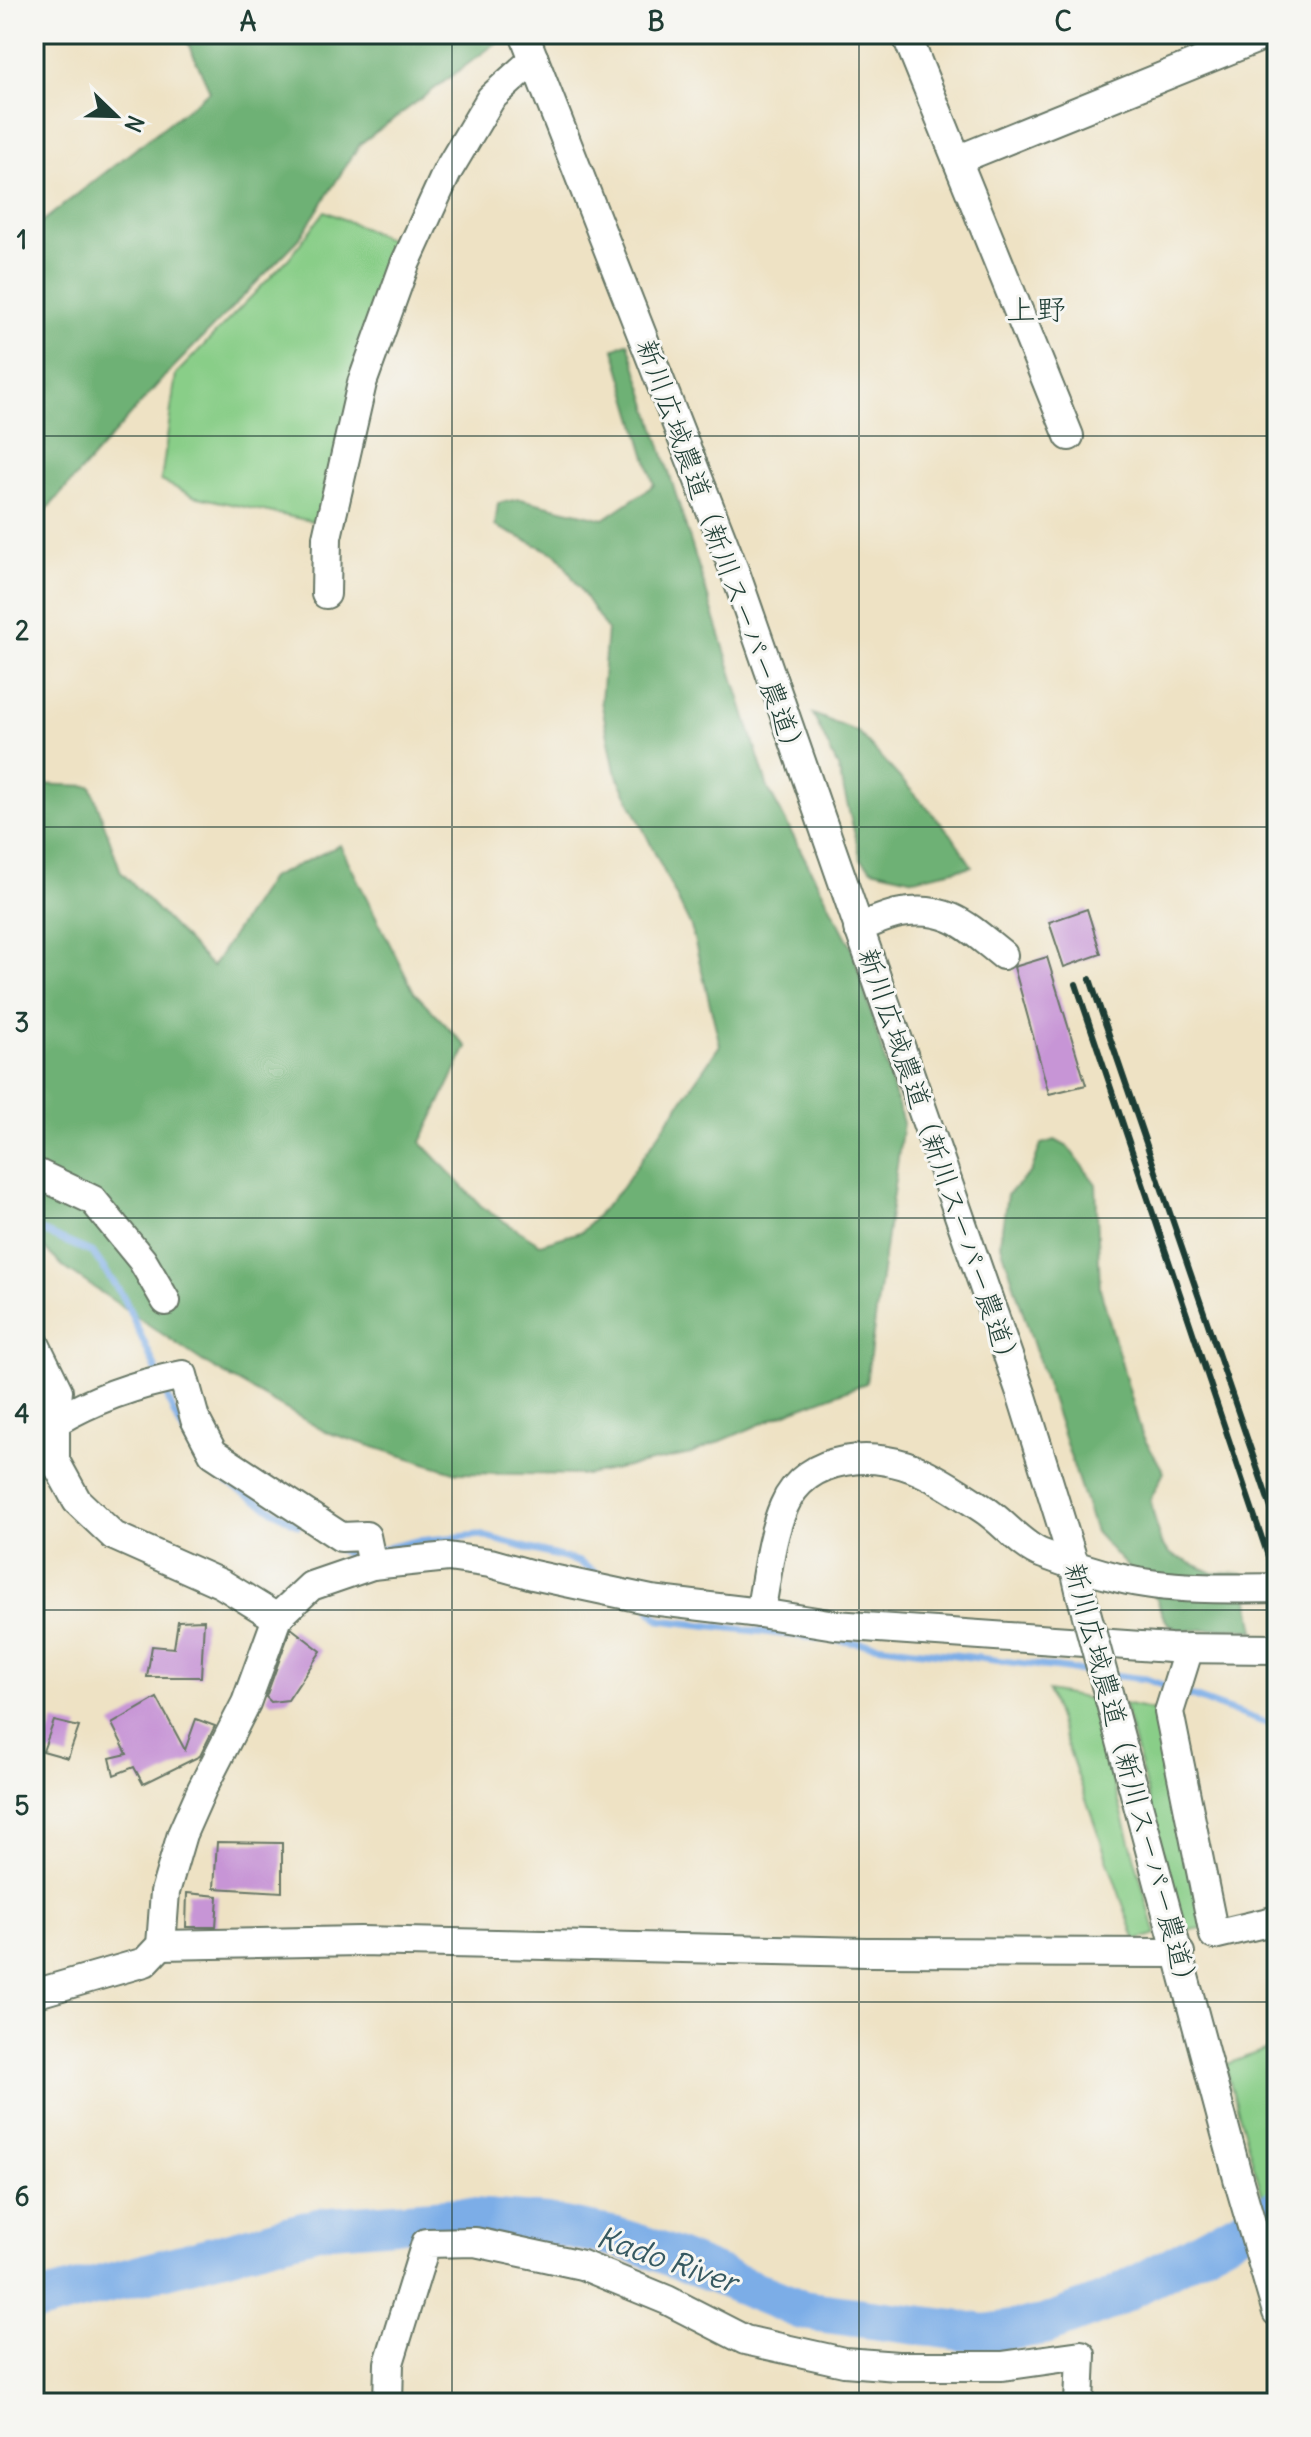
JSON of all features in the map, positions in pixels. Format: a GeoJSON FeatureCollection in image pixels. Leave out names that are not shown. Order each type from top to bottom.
{"type":"FeatureCollection","features":[{"type":"Feature","properties":{"kind":"street"},"geometry":{"type":"LineString","coordinates":[[906,34],[1069,436]]}},
{"type":"Feature","properties":{"kind":"street"},"geometry":{"type":"LineString","coordinates":[[957,160],[1268,34]]}},
{"type":"Feature","properties":{"kind":"street"},"geometry":{"type":"LineString","coordinates":[[326,594],[327,537],[362,383],[405,264],[447,172],[491,98],[529,47]]}},
{"type":"Feature","properties":{"kind":"street","name":"新川広域農道（新川スーパー農道）"},"geometry":{"type":"LineString","coordinates":[[529,47],[736,575],[1021,1393],[1077,1577],[1239,2182],[1269,2270],[1277,2312]]}},
{"type":"Feature","properties":{"kind":"street"},"geometry":{"type":"LineString","coordinates":[[858,928],[899,913],[938,912],[965,924],[1003,955]]}},
{"type":"Feature","properties":{"kind":"street"},"geometry":{"type":"LineString","coordinates":[[34,1172],[93,1200],[142,1260],[166,1301]]}},
{"type":"Feature","properties":{"kind":"street"},"geometry":{"type":"LineString","coordinates":[[34,1342],[58,1391],[55,1461],[77,1501],[114,1536],[222,1584],[277,1618]]}},
{"type":"Feature","properties":{"kind":"street"},"geometry":{"type":"LineString","coordinates":[[55,1422],[82,1405],[146,1383],[183,1375],[195,1419],[213,1453],[341,1537],[366,1536],[370,1555]]}},
{"type":"Feature","properties":{"kind":"street"},"geometry":{"type":"LineString","coordinates":[[760,1613],[784,1504],[802,1480],[817,1470],[843,1460],[888,1460],[922,1472],[987,1512],[1039,1553],[1077,1577],[1229,1589],[1277,1588]]}},
{"type":"Feature","properties":{"kind":"street"},"geometry":{"type":"LineString","coordinates":[[34,1994],[145,1962],[161,1945],[165,1892],[182,1834],[246,1703],[277,1618],[311,1586],[370,1555],[448,1557],[490,1563],[651,1600],[835,1625],[1189,1648],[1277,1649]]}},
{"type":"Feature","properties":{"kind":"street"},"geometry":{"type":"LineString","coordinates":[[1189,1648],[1169,1712],[1214,1935],[1277,1920]]}},
{"type":"Feature","properties":{"kind":"street"},"geometry":{"type":"LineString","coordinates":[[161,1945],[360,1941],[850,1952],[1180,1953]]}},
{"type":"Feature","properties":{"kind":"street"},"geometry":{"type":"LineString","coordinates":[[388,2403],[389,2363],[426,2243],[475,2242],[582,2265],[667,2300],[745,2340],[844,2362],[898,2366],[1002,2366],[1081,2355],[1079,2403]]}},
{"type":"Feature","properties":{"kind":"green space"},"geometry":{"type":"Polygon","coordinates":[[[184,34],[507,35],[360,144],[299,239],[165,376],[34,524],[34,228],[210,91],[184,34]]]}},
{"type":"Feature","properties":{"kind":"green space"},"geometry":{"type":"Polygon","coordinates":[[[325,211],[399,244],[320,523],[193,496],[161,481],[176,374],[289,258],[325,211]]]}},
{"type":"Feature","properties":{"kind":"green space"},"geometry":{"type":"Polygon","coordinates":[[[628,342],[768,788],[852,948],[903,1123],[866,1383],[691,1454],[587,1475],[457,1473],[326,1432],[208,1365],[65,1268],[34,1239],[34,784],[91,786],[121,872],[212,967],[270,878],[340,845],[414,992],[467,1047],[421,1142],[483,1208],[540,1244],[583,1231],[621,1189],[720,1045],[691,927],[615,771],[601,701],[607,630],[558,555],[495,526],[498,503],[520,499],[604,519],[654,485],[614,349],[628,342]]]}},
{"type":"Feature","properties":{"kind":"green space"},"geometry":{"type":"Polygon","coordinates":[[[813,714],[858,732],[951,834],[972,866],[914,879],[872,869],[861,859],[838,767],[813,714]]]}},
{"type":"Feature","properties":{"kind":"green space"},"geometry":{"type":"Polygon","coordinates":[[[1055,1140],[1068,1147],[1096,1184],[1100,1288],[1142,1435],[1164,1472],[1150,1500],[1161,1544],[1172,1555],[1213,1573],[1244,1574],[1255,1631],[1173,1627],[1161,1613],[1158,1600],[1095,1532],[1000,1242],[1007,1195],[1031,1172],[1041,1144],[1055,1140]]]}},
{"type":"Feature","properties":{"kind":"green space"},"geometry":{"type":"Polygon","coordinates":[[[1048,1691],[1090,1699],[1156,1934],[1136,1941],[1048,1691]]]}},
{"type":"Feature","properties":{"kind":"green space"},"geometry":{"type":"Polygon","coordinates":[[[1124,1704],[1160,1712],[1203,1928],[1184,1931],[1124,1704]]]}},
{"type":"Feature","properties":{"kind":"green space"},"geometry":{"type":"Polygon","coordinates":[[[1277,2045],[1277,2187],[1263,2197],[1225,2065],[1277,2045]]]}},
{"type":"Feature","properties":{"kind":"building"},"geometry":{"type":"Polygon","coordinates":[[[1087,909],[1101,954],[1064,967],[1049,922],[1087,909]]]}},
{"type":"Feature","properties":{"kind":"building"},"geometry":{"type":"Polygon","coordinates":[[[1047,957],[1086,1085],[1049,1094],[1014,967],[1047,957]]]}},
{"type":"Feature","properties":{"kind":"building"},"geometry":{"type":"Polygon","coordinates":[[[204,1620],[201,1677],[147,1677],[152,1646],[174,1648],[178,1621],[204,1620]]]}},
{"type":"Feature","properties":{"kind":"building"},"geometry":{"type":"Polygon","coordinates":[[[291,1628],[321,1651],[288,1700],[271,1702],[266,1697],[291,1628]]]}},
{"type":"Feature","properties":{"kind":"building"},"geometry":{"type":"Polygon","coordinates":[[[157,1698],[185,1750],[196,1719],[215,1726],[200,1756],[143,1784],[134,1767],[114,1775],[110,1758],[127,1754],[112,1724],[157,1698]]]}},
{"type":"Feature","properties":{"kind":"building"},"geometry":{"type":"Polygon","coordinates":[[[54,1721],[79,1727],[68,1758],[43,1751],[54,1721]]]}},
{"type":"Feature","properties":{"kind":"building"},"geometry":{"type":"Polygon","coordinates":[[[217,1842],[282,1843],[282,1892],[214,1888],[217,1842]]]}},
{"type":"Feature","properties":{"kind":"building"},"geometry":{"type":"Polygon","coordinates":[[[187,1893],[218,1896],[216,1927],[186,1927],[187,1893]]]}},
{"type":"Feature","properties":{"kind":"waterway"},"geometry":{"type":"LineString","coordinates":[[34,1228],[93,1253],[124,1298],[158,1374]]}},
{"type":"Feature","properties":{"kind":"waterway"},"geometry":{"type":"LineString","coordinates":[[163,1385],[174,1414],[203,1468],[298,1525]]}},
{"type":"Feature","properties":{"kind":"waterway"},"geometry":{"type":"LineString","coordinates":[[374,1551],[417,1541],[479,1535],[579,1562],[603,1578]]}},
{"type":"Feature","properties":{"kind":"waterway"},"geometry":{"type":"LineString","coordinates":[[337,1548],[351,1557],[362,1554]]}},
{"type":"Feature","properties":{"kind":"waterway"},"geometry":{"type":"LineString","coordinates":[[650,1610],[660,1620],[1098,1673]]}},
{"type":"Feature","properties":{"kind":"waterway"},"geometry":{"type":"LineString","coordinates":[[1110,1675],[1146,1679],[1172,1689]]}},
{"type":"Feature","properties":{"kind":"waterway"},"geometry":{"type":"LineString","coordinates":[[1183,1693],[1277,1727]]}},
{"type":"Feature","properties":{"kind":"waterway","name":"Kado River"},"geometry":{"type":"LineString","coordinates":[[34,2303],[318,2228],[460,2217],[547,2224],[616,2237],[802,2310],[986,2334],[1044,2325],[1108,2301],[1277,2209]]}},
{"type":"Feature","properties":{"kind":"railway"},"geometry":{"type":"LineString","coordinates":[[1090,979],[1277,1526]]}},
{"type":"Feature","properties":{"kind":"railway"},"geometry":{"type":"LineString","coordinates":[[1076,984],[1277,1583]]}},
{"type":"Feature","properties":{"kind":"district","name":"上野"},"geometry":{"type":"Point","coordinates":[1036,310]}}]}
